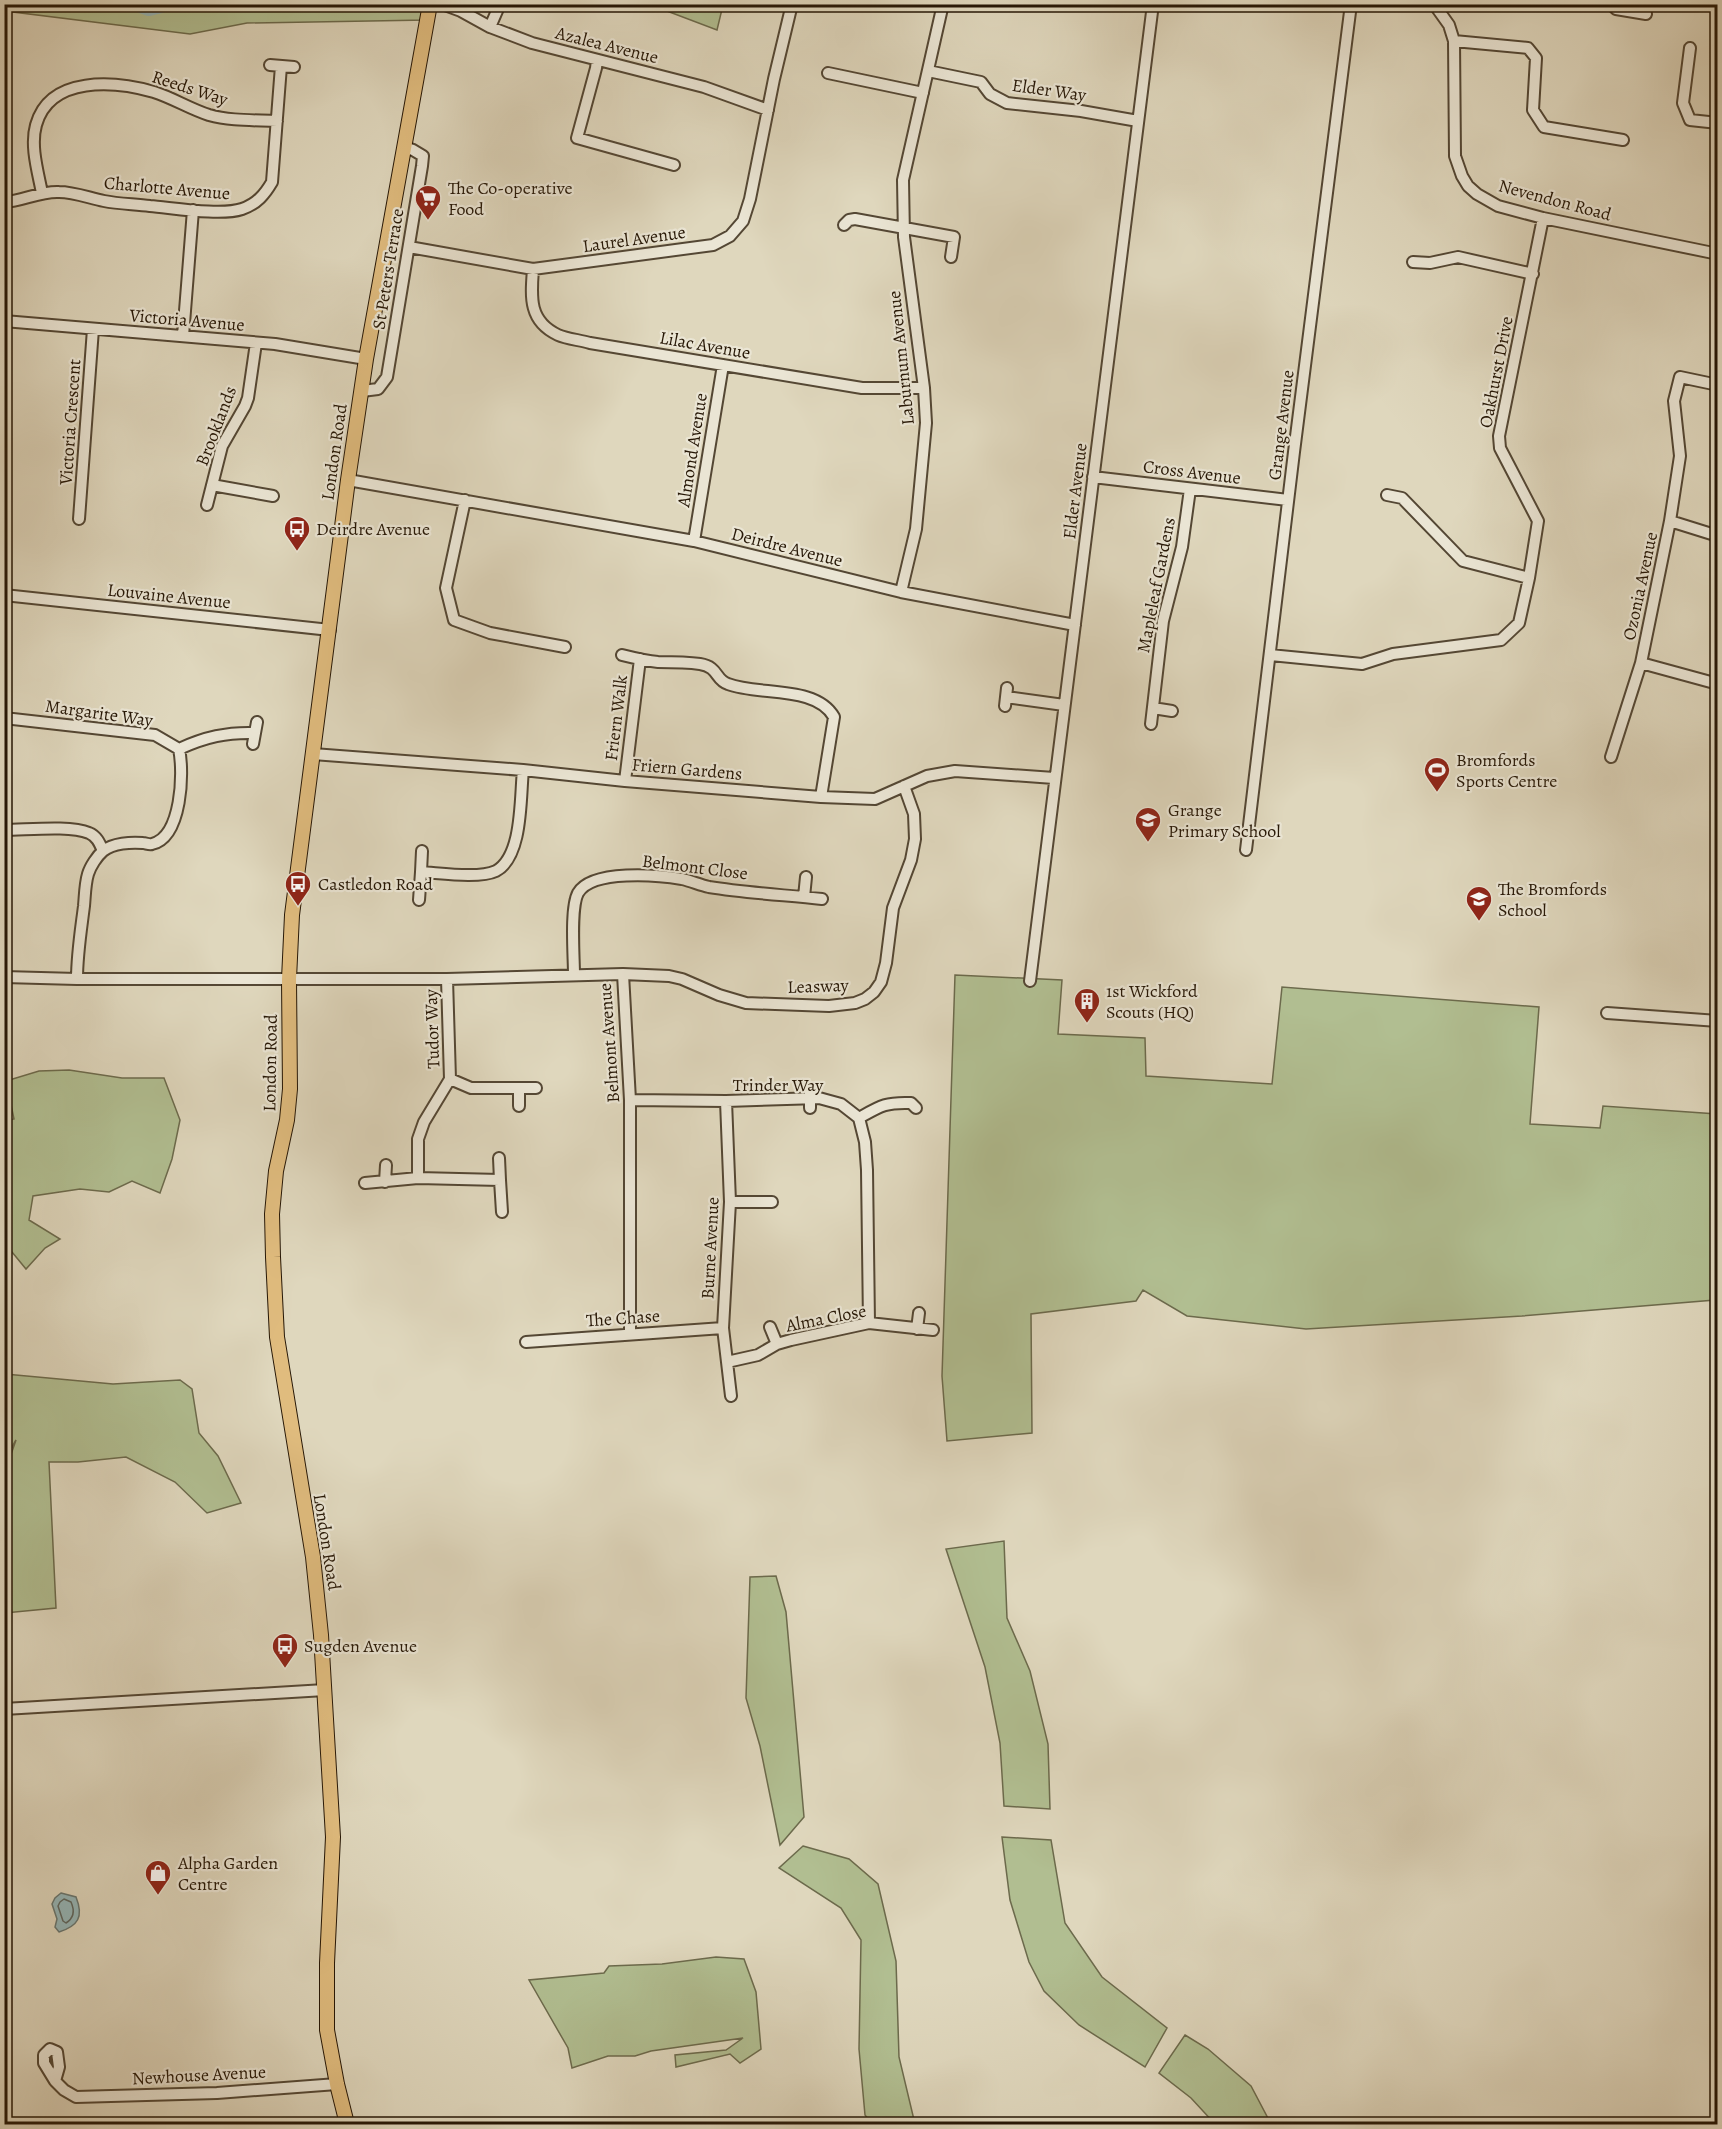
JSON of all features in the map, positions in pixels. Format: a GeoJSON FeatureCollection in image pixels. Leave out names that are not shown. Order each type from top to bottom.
{"type":"FeatureCollection","features":[{"type":"Feature","properties":{"kind":"main road","name":"London Road"},"geometry":{"type":"LineString","coordinates":[[347,2124],[327,2030],[327,1963],[333,1837],[321,1635],[313,1557],[277,1337],[272,1214],[276,1171],[287,1119],[290,1089],[289,979],[292,915],[348,480],[366,359],[430,4]]}},
{"type":"Feature","properties":{"kind":"street","name":"Azalea Avenue"},"geometry":{"type":"LineString","coordinates":[[442,4],[461,11],[490,27],[532,43],[704,87],[768,110]]}},
{"type":"Feature","properties":{"kind":"street"},"geometry":{"type":"LineString","coordinates":[[490,27],[500,4]]}},
{"type":"Feature","properties":{"kind":"street","name":"Laurel Avenue"},"geometry":{"type":"LineString","coordinates":[[409,247],[533,269],[713,245],[730,236],[743,221],[750,199],[792,4]]}},
{"type":"Feature","properties":{"kind":"street","name":"Laburnum Avenue"},"geometry":{"type":"LineString","coordinates":[[901,592],[916,528],[926,423],[924,388],[904,227],[903,180],[943,4]]}},
{"type":"Feature","properties":{"kind":"street","name":"Elder Avenue"},"geometry":{"type":"LineString","coordinates":[[1030,981],[1153,4]]}},
{"type":"Feature","properties":{"kind":"street","name":"Grange Avenue"},"geometry":{"type":"LineString","coordinates":[[1246,850],[1351,4]]}},
{"type":"Feature","properties":{"kind":"street","name":"Nevendon Road"},"geometry":{"type":"LineString","coordinates":[[1434,4],[1449,25],[1454,40],[1455,156],[1462,176],[1477,194],[1498,206],[1543,218],[1718,254]]}},
{"type":"Feature","properties":{"kind":"street"},"geometry":{"type":"LineString","coordinates":[[1611,4],[1616,9],[1646,14]]}},
{"type":"Feature","properties":{"kind":"street"},"geometry":{"type":"LineString","coordinates":[[1454,40],[1528,48],[1536,58],[1533,110],[1544,127],[1623,140]]}},
{"type":"Feature","properties":{"kind":"street"},"geometry":{"type":"LineString","coordinates":[[1690,48],[1683,104],[1690,120],[1718,123]]}},
{"type":"Feature","properties":{"kind":"street"},"geometry":{"type":"LineString","coordinates":[[597,60],[577,138],[675,165]]}},
{"type":"Feature","properties":{"kind":"street","name":"Charlotte Avenue"},"geometry":{"type":"LineString","coordinates":[[4,202],[25,199],[42,193],[59,192],[107,201],[193,210],[231,212],[254,203],[265,194],[272,182],[277,121],[276,66],[294,67]]}},
{"type":"Feature","properties":{"kind":"street","name":"Elder Way"},"geometry":{"type":"LineString","coordinates":[[928,71],[981,82],[990,94],[1007,103],[1081,111],[1138,121]]}},
{"type":"Feature","properties":{"kind":"street"},"geometry":{"type":"LineString","coordinates":[[828,73],[923,93]]}},
{"type":"Feature","properties":{"kind":"street","name":"Reeds Way"},"geometry":{"type":"LineString","coordinates":[[42,193],[35,146],[36,126],[47,104],[56,95],[67,90],[96,85],[133,87],[172,98],[193,110],[211,116],[277,121]]}},
{"type":"Feature","properties":{"kind":"street","name":"St Peters Terrace"},"geometry":{"type":"LineString","coordinates":[[362,390],[378,389],[387,377],[423,156],[404,147]]}},
{"type":"Feature","properties":{"kind":"street"},"geometry":{"type":"LineString","coordinates":[[183,336],[193,210]]}},
{"type":"Feature","properties":{"kind":"street","name":"Oakhurst Drive"},"geometry":{"type":"LineString","coordinates":[[1270,655],[1362,664],[1393,654],[1501,640],[1519,623],[1538,521],[1500,448],[1499,436],[1543,218]]}},
{"type":"Feature","properties":{"kind":"street"},"geometry":{"type":"LineString","coordinates":[[844,225],[849,220],[855,219],[954,237],[951,257]]}},
{"type":"Feature","properties":{"kind":"street"},"geometry":{"type":"LineString","coordinates":[[1413,262],[1430,263],[1458,256],[1533,274]]}},
{"type":"Feature","properties":{"kind":"street","name":"Lilac Avenue"},"geometry":{"type":"LineString","coordinates":[[533,269],[532,305],[539,320],[557,335],[590,343],[862,388],[924,388]]}},
{"type":"Feature","properties":{"kind":"street","name":"Victoria Avenue"},"geometry":{"type":"LineString","coordinates":[[4,321],[256,343],[366,359]]}},
{"type":"Feature","properties":{"kind":"street","name":"Victoria Crescent"},"geometry":{"type":"LineString","coordinates":[[79,519],[93,328]]}},
{"type":"Feature","properties":{"kind":"street","name":"Brooklands"},"geometry":{"type":"LineString","coordinates":[[207,505],[222,446],[248,398],[256,343]]}},
{"type":"Feature","properties":{"kind":"street","name":"Almond Avenue"},"geometry":{"type":"LineString","coordinates":[[694,541],[723,365]]}},
{"type":"Feature","properties":{"kind":"street"},"geometry":{"type":"LineString","coordinates":[[1670,521],[1680,456],[1674,401],[1680,377],[1718,385]]}},
{"type":"Feature","properties":{"kind":"street","name":"Cross Avenue"},"geometry":{"type":"LineString","coordinates":[[1093,477],[1288,500]]}},
{"type":"Feature","properties":{"kind":"street","name":"Deirdre Avenue"},"geometry":{"type":"LineString","coordinates":[[348,480],[694,541],[901,592],[1075,625]]}},
{"type":"Feature","properties":{"kind":"street","name":"Brooklands"},"geometry":{"type":"LineString","coordinates":[[212,485],[273,496]]}},
{"type":"Feature","properties":{"kind":"street","name":"Mapleleaf Gardens"},"geometry":{"type":"LineString","coordinates":[[1150,724],[1163,621],[1182,547],[1190,489]]}},
{"type":"Feature","properties":{"kind":"street"},"geometry":{"type":"LineString","coordinates":[[1387,495],[1402,498],[1463,561],[1529,578]]}},
{"type":"Feature","properties":{"kind":"street"},"geometry":{"type":"LineString","coordinates":[[465,500],[446,588],[454,620],[490,633],[566,647]]}},
{"type":"Feature","properties":{"kind":"street","name":"Ozonia Avenue"},"geometry":{"type":"LineString","coordinates":[[1718,536],[1670,521],[1641,663],[1718,684]]}},
{"type":"Feature","properties":{"kind":"street","name":"Louvaine Avenue"},"geometry":{"type":"LineString","coordinates":[[4,595],[330,630]]}},
{"type":"Feature","properties":{"kind":"street"},"geometry":{"type":"LineString","coordinates":[[622,655],[656,662],[701,664],[712,667],[725,684],[814,700],[828,707],[834,717],[821,797]]}},
{"type":"Feature","properties":{"kind":"street","name":"Friern Walk"},"geometry":{"type":"LineString","coordinates":[[626,781],[640,659]]}},
{"type":"Feature","properties":{"kind":"street"},"geometry":{"type":"LineString","coordinates":[[1611,757],[1641,663]]}},
{"type":"Feature","properties":{"kind":"street"},"geometry":{"type":"LineString","coordinates":[[1006,697],[1064,705]]}},
{"type":"Feature","properties":{"kind":"street"},"geometry":{"type":"LineString","coordinates":[[1153,708],[1172,711]]}},
{"type":"Feature","properties":{"kind":"street","name":"Margarite Way"},"geometry":{"type":"LineString","coordinates":[[4,718],[155,735],[179,749]]}},
{"type":"Feature","properties":{"kind":"street"},"geometry":{"type":"LineString","coordinates":[[77,979],[77,961],[88,872],[103,851],[115,846],[152,844],[164,837],[175,816],[182,765],[179,749],[223,733],[254,739],[257,722]]}},
{"type":"Feature","properties":{"kind":"street","name":"Friern Gardens"},"geometry":{"type":"LineString","coordinates":[[313,754],[821,797],[875,799],[927,776],[955,771],[1054,778]]}},
{"type":"Feature","properties":{"kind":"street"},"geometry":{"type":"LineString","coordinates":[[421,872],[479,874],[495,871],[509,859],[516,842],[523,770]]}},
{"type":"Feature","properties":{"kind":"street","name":"Leasway"},"geometry":{"type":"LineString","coordinates":[[623,974],[669,976],[682,979],[719,995],[746,1003],[829,1006],[855,1003],[865,999],[874,992],[881,981],[886,963],[893,908],[911,860],[915,839],[914,814],[904,786]]}},
{"type":"Feature","properties":{"kind":"street"},"geometry":{"type":"LineString","coordinates":[[4,830],[73,829],[90,833],[98,839],[103,851]]}},
{"type":"Feature","properties":{"kind":"street"},"geometry":{"type":"LineString","coordinates":[[419,900],[422,851]]}},
{"type":"Feature","properties":{"kind":"street","name":"Belmont Close"},"geometry":{"type":"LineString","coordinates":[[574,975],[574,904],[579,892],[590,882],[608,876],[682,879],[709,886],[822,899]]}},
{"type":"Feature","properties":{"kind":"street"},"geometry":{"type":"LineString","coordinates":[[804,897],[806,877]]}},
{"type":"Feature","properties":{"kind":"street","name":"Belmont Avenue"},"geometry":{"type":"LineString","coordinates":[[289,979],[447,979],[623,974],[630,1100],[630,1334]]}},
{"type":"Feature","properties":{"kind":"street"},"geometry":{"type":"LineString","coordinates":[[4,977],[289,979]]}},
{"type":"Feature","properties":{"kind":"street","name":"Tudor Way"},"geometry":{"type":"LineString","coordinates":[[418,1178],[418,1139],[424,1122],[450,1078],[447,979]]}},
{"type":"Feature","properties":{"kind":"street"},"geometry":{"type":"LineString","coordinates":[[1607,1014],[1718,1021]]}},
{"type":"Feature","properties":{"kind":"street"},"geometry":{"type":"LineString","coordinates":[[450,1078],[471,1088],[536,1088]]}},
{"type":"Feature","properties":{"kind":"street"},"geometry":{"type":"LineString","coordinates":[[519,1088],[519,1106]]}},
{"type":"Feature","properties":{"kind":"street","name":"Trinder Way"},"geometry":{"type":"LineString","coordinates":[[630,1100],[726,1101],[819,1098],[841,1104],[859,1118]]}},
{"type":"Feature","properties":{"kind":"street","name":"Burne Avenue"},"geometry":{"type":"LineString","coordinates":[[726,1101],[730,1202],[723,1328],[731,1396]]}},
{"type":"Feature","properties":{"kind":"street"},"geometry":{"type":"LineString","coordinates":[[869,1323],[867,1170],[865,1142],[859,1118],[891,1102],[911,1103],[916,1108]]}},
{"type":"Feature","properties":{"kind":"street"},"geometry":{"type":"LineString","coordinates":[[500,1158],[502,1212]]}},
{"type":"Feature","properties":{"kind":"street"},"geometry":{"type":"LineString","coordinates":[[385,1182],[386,1165]]}},
{"type":"Feature","properties":{"kind":"street"},"geometry":{"type":"LineString","coordinates":[[365,1183],[418,1178],[500,1180]]}},
{"type":"Feature","properties":{"kind":"street"},"geometry":{"type":"LineString","coordinates":[[730,1202],[772,1202]]}},
{"type":"Feature","properties":{"kind":"street"},"geometry":{"type":"LineString","coordinates":[[917,1329],[919,1313]]}},
{"type":"Feature","properties":{"kind":"street","name":"Alma Close"},"geometry":{"type":"LineString","coordinates":[[727,1362],[758,1355],[777,1344],[869,1323],[933,1330]]}},
{"type":"Feature","properties":{"kind":"street"},"geometry":{"type":"LineString","coordinates":[[770,1327],[777,1344]]}},
{"type":"Feature","properties":{"kind":"street","name":"The Chase"},"geometry":{"type":"LineString","coordinates":[[526,1342],[723,1328]]}},
{"type":"Feature","properties":{"kind":"street"},"geometry":{"type":"LineString","coordinates":[[4,1708],[324,1690]]}},
{"type":"Feature","properties":{"kind":"street","name":"Newhouse Avenue"},"geometry":{"type":"LineString","coordinates":[[55,2081],[76,2097],[217,2093],[337,2085]]}},
{"type":"Feature","properties":{"kind":"green space"},"geometry":{"type":"Polygon","coordinates":[[[5,4],[429,5],[427,20],[247,23],[190,34],[5,11],[5,4]]]}},
{"type":"Feature","properties":{"kind":"green space"},"geometry":{"type":"Polygon","coordinates":[[[651,5],[723,5],[717,30],[651,5]]]}},
{"type":"Feature","properties":{"kind":"green space"},"geometry":{"type":"Polygon","coordinates":[[[955,975],[1062,980],[1058,1034],[1145,1038],[1146,1076],[1272,1084],[1282,987],[1539,1007],[1530,1124],[1600,1128],[1603,1106],[1717,1114],[1718,1271],[1715,1300],[1522,1316],[1306,1329],[1187,1316],[1143,1290],[1136,1301],[1031,1314],[1032,1433],[947,1441],[942,1376],[955,975]]]}},
{"type":"Feature","properties":{"kind":"green space"},"geometry":{"type":"Polygon","coordinates":[[[69,1070],[122,1078],[164,1078],[180,1120],[172,1159],[160,1193],[132,1181],[109,1192],[80,1189],[33,1196],[29,1220],[60,1239],[45,1248],[26,1269],[12,1252],[5,1252],[5,1121],[14,1119],[6,1081],[39,1071],[69,1070]]]}},
{"type":"Feature","properties":{"kind":"green space"},"geometry":{"type":"Polygon","coordinates":[[[5,1374],[113,1384],[180,1380],[192,1389],[199,1433],[218,1456],[241,1503],[207,1513],[175,1482],[126,1457],[78,1462],[49,1462],[56,1608],[5,1613],[5,1466],[7,1466],[16,1440],[5,1459],[5,1374]]]}},
{"type":"Feature","properties":{"kind":"green space"},"geometry":{"type":"Polygon","coordinates":[[[1004,1541],[1007,1618],[1030,1671],[1048,1744],[1050,1809],[1004,1806],[1000,1743],[985,1667],[946,1549],[1004,1541]]]}},
{"type":"Feature","properties":{"kind":"green space"},"geometry":{"type":"Polygon","coordinates":[[[776,1576],[786,1612],[804,1817],[780,1845],[760,1746],[746,1698],[750,1577],[776,1576]]]}},
{"type":"Feature","properties":{"kind":"green space"},"geometry":{"type":"Polygon","coordinates":[[[1002,1837],[1051,1840],[1065,1923],[1102,1977],[1167,2028],[1145,2067],[1079,2025],[1044,1991],[1029,1962],[1010,1900],[1002,1837]]]}},
{"type":"Feature","properties":{"kind":"green space"},"geometry":{"type":"Polygon","coordinates":[[[803,1846],[849,1859],[878,1884],[896,1961],[899,2057],[915,2124],[872,2124],[865,2115],[859,2049],[861,1940],[841,1908],[779,1868],[803,1846]]]}},
{"type":"Feature","properties":{"kind":"green space"},"geometry":{"type":"Polygon","coordinates":[[[716,1957],[744,1959],[756,1992],[761,2049],[740,2063],[730,2054],[676,2067],[675,2055],[726,2050],[743,2038],[651,2051],[635,2056],[608,2056],[572,2068],[568,2048],[529,1980],[604,1973],[609,1966],[662,1964],[716,1957]]]}},
{"type":"Feature","properties":{"kind":"green space"},"geometry":{"type":"Polygon","coordinates":[[[1185,2035],[1208,2049],[1251,2086],[1271,2124],[1215,2124],[1191,2098],[1159,2073],[1185,2035]]]}},
{"type":"Feature","properties":{"kind":"water"},"geometry":{"type":"Polygon","coordinates":[[[61,1893],[76,1897],[79,1915],[75,1924],[59,1932],[55,1927],[57,1919],[52,1904],[61,1893]]]}},
{"type":"Feature","properties":{"kind":"waterway"},"geometry":{"type":"LineString","coordinates":[[141,4],[149,7],[161,4]]}},
{"type":"Feature","properties":{"kind":"place","name":"The Co-operative Food"},"geometry":{"type":"Point","coordinates":[428,221]}},
{"type":"Feature","properties":{"kind":"place","name":"Deirdre Avenue"},"geometry":{"type":"Point","coordinates":[297,552]}},
{"type":"Feature","properties":{"kind":"place","name":"Bromfords Sports Centre"},"geometry":{"type":"Point","coordinates":[1437,793]}},
{"type":"Feature","properties":{"kind":"place","name":"Grange Primary School"},"geometry":{"type":"Point","coordinates":[1148,843]}},
{"type":"Feature","properties":{"kind":"place","name":"Castledon Road"},"geometry":{"type":"Point","coordinates":[298,907]}},
{"type":"Feature","properties":{"kind":"place","name":"The Bromfords School"},"geometry":{"type":"Point","coordinates":[1479,922]}},
{"type":"Feature","properties":{"kind":"place","name":"1st Wickford Scouts (HQ)"},"geometry":{"type":"Point","coordinates":[1087,1024]}},
{"type":"Feature","properties":{"kind":"place","name":"Sugden Avenue"},"geometry":{"type":"Point","coordinates":[285,1669]}},
{"type":"Feature","properties":{"kind":"place","name":"Alpha Garden Centre"},"geometry":{"type":"Point","coordinates":[158,1896]}}]}
